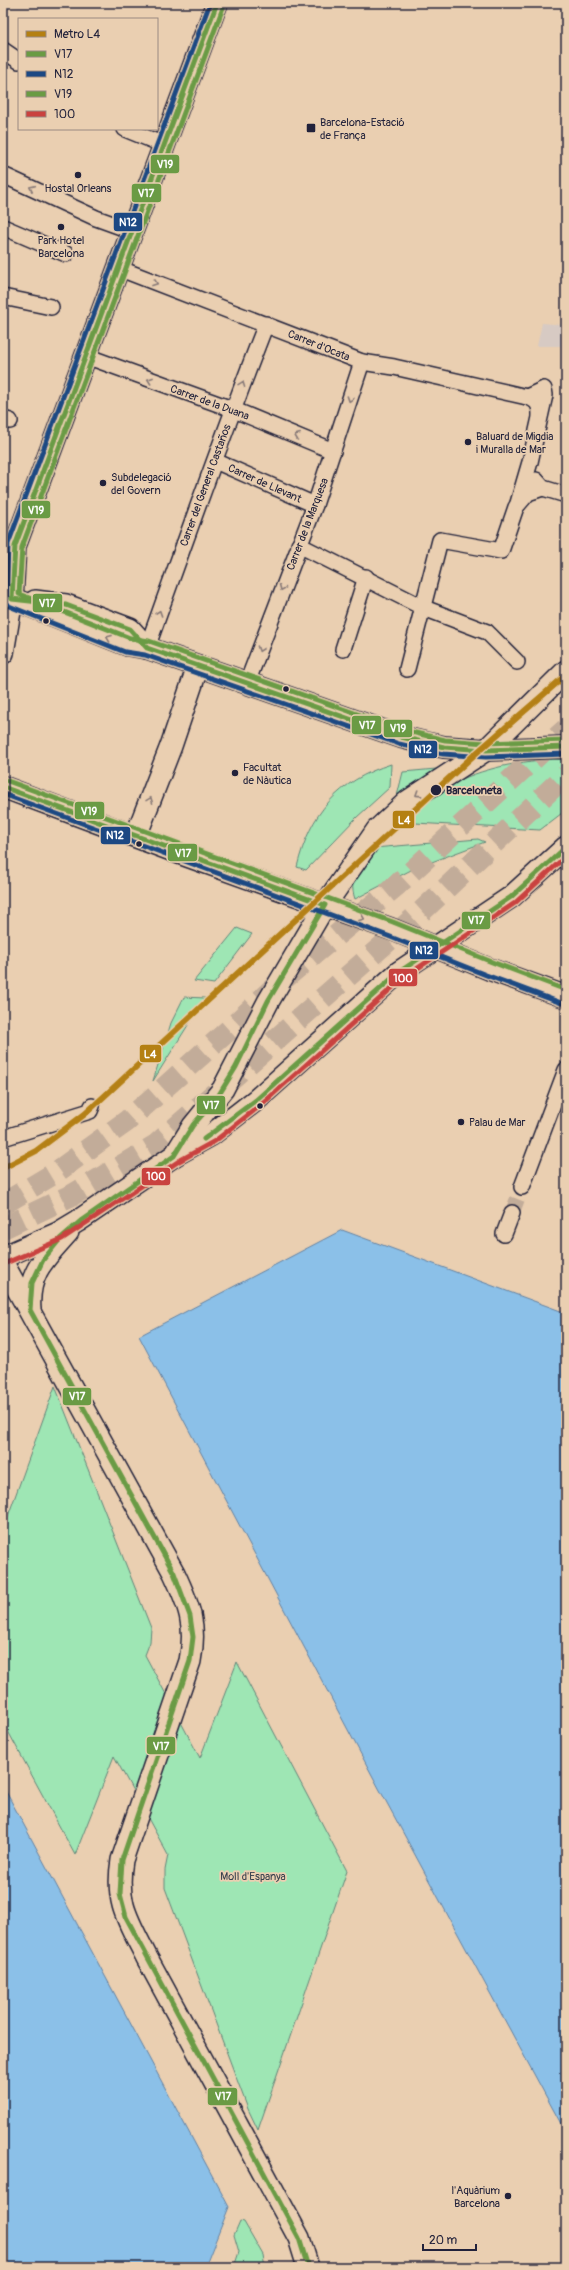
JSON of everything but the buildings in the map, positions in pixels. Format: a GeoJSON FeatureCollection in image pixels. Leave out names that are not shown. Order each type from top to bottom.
{"type":"FeatureCollection","features":[{"type":"Feature","properties":{"kind":"street"},"geometry":{"type":"LineString","coordinates":[[3,654],[8,597],[9,554],[86,356],[217,3]]}},
{"type":"Feature","properties":{"kind":"street"},"geometry":{"type":"LineString","coordinates":[[3,50],[18,60]]}},
{"type":"Feature","properties":{"kind":"street"},"geometry":{"type":"LineString","coordinates":[[127,130],[164,145]]}},
{"type":"Feature","properties":{"kind":"street"},"geometry":{"type":"LineString","coordinates":[[3,175],[96,218],[132,231]]}},
{"type":"Feature","properties":{"kind":"street"},"geometry":{"type":"LineString","coordinates":[[3,227],[66,254]]}},
{"type":"Feature","properties":{"kind":"street","name":"Carrer d'Ocata"},"geometry":{"type":"LineString","coordinates":[[118,268],[362,362],[394,367],[527,397]]}},
{"type":"Feature","properties":{"kind":"street"},"geometry":{"type":"LineString","coordinates":[[3,297],[51,307]]}},
{"type":"Feature","properties":{"kind":"street","name":"Carrer del General Castaños"},"geometry":{"type":"LineString","coordinates":[[147,648],[215,461],[232,409],[266,324]]}},
{"type":"Feature","properties":{"kind":"street","name":"Carrer de la Duana"},"geometry":{"type":"LineString","coordinates":[[86,356],[232,409],[333,451]]}},
{"type":"Feature","properties":{"kind":"street","name":"Carrer de la Marquesa"},"geometry":{"type":"LineString","coordinates":[[247,683],[315,505],[362,362]]}},
{"type":"Feature","properties":{"kind":"street"},"geometry":{"type":"LineString","coordinates":[[407,668],[424,608],[440,540],[501,551],[517,506],[530,462],[544,389],[527,397]]}},
{"type":"Feature","properties":{"kind":"street"},"geometry":{"type":"LineString","coordinates":[[527,397],[535,400],[540,408],[540,414]]}},
{"type":"Feature","properties":{"kind":"street","name":"Carrer de Llevant"},"geometry":{"type":"LineString","coordinates":[[215,461],[315,505]]}},
{"type":"Feature","properties":{"kind":"street"},"geometry":{"type":"LineString","coordinates":[[530,462],[536,480],[543,488],[566,495]]}},
{"type":"Feature","properties":{"kind":"street"},"geometry":{"type":"LineString","coordinates":[[517,506],[528,493],[543,488]]}},
{"type":"Feature","properties":{"kind":"street"},"geometry":{"type":"LineString","coordinates":[[299,545],[424,608],[487,632],[517,662]]}},
{"type":"Feature","properties":{"kind":"street"},"geometry":{"type":"LineString","coordinates":[[344,648],[366,578]]}},
{"type":"Feature","properties":{"kind":"street"},"geometry":{"type":"LineString","coordinates":[[8,597],[128,645],[147,648],[401,737],[444,747],[486,750],[566,747]]}},
{"type":"Feature","properties":{"kind":"street"},"geometry":{"type":"LineString","coordinates":[[136,836],[171,746],[198,666]]}},
{"type":"Feature","properties":{"kind":"street"},"geometry":{"type":"LineString","coordinates":[[175,1155],[193,1126],[223,1089],[268,1002],[325,905],[377,830],[408,801],[486,750],[566,671]]}},
{"type":"Feature","properties":{"kind":"street"},"geometry":{"type":"LineString","coordinates":[[3,787],[325,905],[566,997]]}},
{"type":"Feature","properties":{"kind":"street"},"geometry":{"type":"LineString","coordinates":[[3,1257],[51,1236],[78,1221],[175,1155],[210,1135],[250,1105],[399,972],[511,897],[566,848]]}},
{"type":"Feature","properties":{"kind":"street"},"geometry":{"type":"LineString","coordinates":[[522,1187],[566,1070]]}},
{"type":"Feature","properties":{"kind":"street"},"geometry":{"type":"LineString","coordinates":[[3,1138],[90,1111],[92,1106]]}},
{"type":"Feature","properties":{"kind":"street"},"geometry":{"type":"LineString","coordinates":[[504,1234],[512,1213]]}},
{"type":"Feature","properties":{"kind":"street"},"geometry":{"type":"LineString","coordinates":[[30,1310],[32,1282],[36,1270],[45,1257],[78,1221]]}},
{"type":"Feature","properties":{"kind":"street"},"geometry":{"type":"LineString","coordinates":[[3,1263],[174,1573],[193,1623],[190,1660],[122,1860],[119,1884],[122,1904],[147,1958],[299,2238],[308,2267]]}},
{"type":"Feature","properties":{"kind":"shaded area"},"geometry":{"type":"Polygon","coordinates":[[[542,323],[566,325],[566,346],[537,346],[542,323]]]}},
{"type":"Feature","properties":{"kind":"green space"},"geometry":{"type":"Polygon","coordinates":[[[552,759],[566,760],[566,810],[540,830],[397,822],[425,800],[455,782],[495,768],[523,762],[552,759]]]}},
{"type":"Feature","properties":{"kind":"green space"},"geometry":{"type":"Polygon","coordinates":[[[391,764],[390,787],[356,818],[306,870],[297,867],[310,831],[318,815],[329,802],[341,790],[356,780],[372,771],[391,764]]]}},
{"type":"Feature","properties":{"kind":"green space"},"geometry":{"type":"Polygon","coordinates":[[[447,768],[396,800],[403,772],[447,768]]]}},
{"type":"Feature","properties":{"kind":"green space"},"geometry":{"type":"Polygon","coordinates":[[[478,839],[485,842],[413,869],[355,899],[353,891],[354,878],[374,848],[478,839]]]}},
{"type":"Feature","properties":{"kind":"green space"},"geometry":{"type":"Polygon","coordinates":[[[237,928],[252,934],[214,984],[194,981],[237,928]]]}},
{"type":"Feature","properties":{"kind":"green space"},"geometry":{"type":"Polygon","coordinates":[[[184,997],[205,998],[153,1081],[171,1023],[184,997]]]}},
{"type":"Feature","properties":{"kind":"green space","name":"Moll d'Espanya"},"geometry":{"type":"Polygon","coordinates":[[[55,1386],[151,1628],[150,1642],[145,1655],[200,1758],[237,1662],[347,1871],[258,2130],[248,2109],[165,1888],[165,1870],[168,1855],[114,1756],[75,1855],[3,1722],[3,1530],[55,1386]]]}},
{"type":"Feature","properties":{"kind":"green space"},"geometry":{"type":"Polygon","coordinates":[[[240,2221],[244,2222],[263,2255],[265,2267],[234,2267],[239,2252],[234,2235],[240,2221]]]}},
{"type":"Feature","properties":{"kind":"water"},"geometry":{"type":"Polygon","coordinates":[[[342,1230],[566,1313],[566,2133],[381,1792],[139,1336],[342,1230]]]}},
{"type":"Feature","properties":{"kind":"water"},"geometry":{"type":"Polygon","coordinates":[[[3,1786],[229,2207],[205,2267],[3,2267],[3,1786]]]}},
{"type":"Feature","properties":{"kind":"tunnel"},"geometry":{"type":"LineString","coordinates":[[3,1204],[55,1173],[127,1121],[279,983],[397,885],[566,729]]}},
{"type":"Feature","properties":{"kind":"tunnel"},"geometry":{"type":"LineString","coordinates":[[3,1228],[74,1194],[156,1145],[422,911],[566,775]]}},
{"type":"Feature","properties":{"kind":"tunnel"},"geometry":{"type":"LineString","coordinates":[[512,1213],[522,1187]]}},
{"type":"Feature","properties":{"kind":"metro line","name":"L4"},"geometry":{"type":"LineString","coordinates":[[3,1168],[36,1151],[85,1114],[474,755],[566,675]]}},
{"type":"Feature","properties":{"kind":"transit line","name":"N12"},"geometry":{"type":"LineString","coordinates":[[210,3],[8,544],[6,602],[9,606],[125,652],[145,655],[399,744],[443,754],[486,757],[566,754]]}},
{"type":"Feature","properties":{"kind":"transit line","name":"V17"},"geometry":{"type":"LineString","coordinates":[[217,3],[15,546],[12,599],[66,605],[130,629],[147,648],[401,737],[444,747],[486,750],[566,747]]}},
{"type":"Feature","properties":{"kind":"transit line","name":"V19"},"geometry":{"type":"LineString","coordinates":[[224,5],[22,547],[19,594],[130,638],[149,641],[403,730],[445,740],[486,743],[566,740]]}},
{"type":"Feature","properties":{"kind":"transit line","name":"V19"},"geometry":{"type":"LineString","coordinates":[[5,780],[393,922],[566,990]]}},
{"type":"Feature","properties":{"kind":"transit line","name":"V17"},"geometry":{"type":"LineString","coordinates":[[3,787],[325,905],[268,1001],[236,1067],[217,1098],[193,1125],[174,1156],[82,1220],[60,1239],[43,1260],[32,1283],[30,1310],[174,1573],[190,1616],[193,1637],[190,1661],[122,1860],[120,1894],[126,1917],[299,2238],[308,2267]]}},
{"type":"Feature","properties":{"kind":"transit line","name":"N12"},"geometry":{"type":"LineString","coordinates":[[3,794],[388,936],[564,1004]]}},
{"type":"Feature","properties":{"kind":"transit line","name":"V17"},"geometry":{"type":"LineString","coordinates":[[204,1139],[256,1100],[399,972],[511,897],[566,847]]}},
{"type":"Feature","properties":{"kind":"transit line","name":"100"},"geometry":{"type":"LineString","coordinates":[[6,1263],[62,1239],[179,1161],[215,1141],[261,1105],[403,978],[515,903],[566,856]]}},
{"type":"Feature","properties":{"kind":"place","name":"Barcelona-Estació de França"},"geometry":{"type":"Point","coordinates":[311,128]}},
{"type":"Feature","properties":{"kind":"place","name":"Hostal Orleans"},"geometry":{"type":"Point","coordinates":[78,175]}},
{"type":"Feature","properties":{"kind":"place","name":"Park Hotel Barcelona"},"geometry":{"type":"Point","coordinates":[61,227]}},
{"type":"Feature","properties":{"kind":"place","name":"Baluard de Migdia i Muralla de Mar"},"geometry":{"type":"Point","coordinates":[468,442]}},
{"type":"Feature","properties":{"kind":"place","name":"Subdelegació del Govern"},"geometry":{"type":"Point","coordinates":[103,483]}},
{"type":"Feature","properties":{"kind":"place","name":"Facultat de Nàutica"},"geometry":{"type":"Point","coordinates":[235,773]}},
{"type":"Feature","properties":{"kind":"place","name":"Barceloneta"},"geometry":{"type":"Point","coordinates":[436,790]}},
{"type":"Feature","properties":{"kind":"place","name":"Palau de Mar"},"geometry":{"type":"Point","coordinates":[461,1122]}},
{"type":"Feature","properties":{"kind":"place","name":"l'Aquàrium Barcelona"},"geometry":{"type":"Point","coordinates":[508,2196]}}]}
